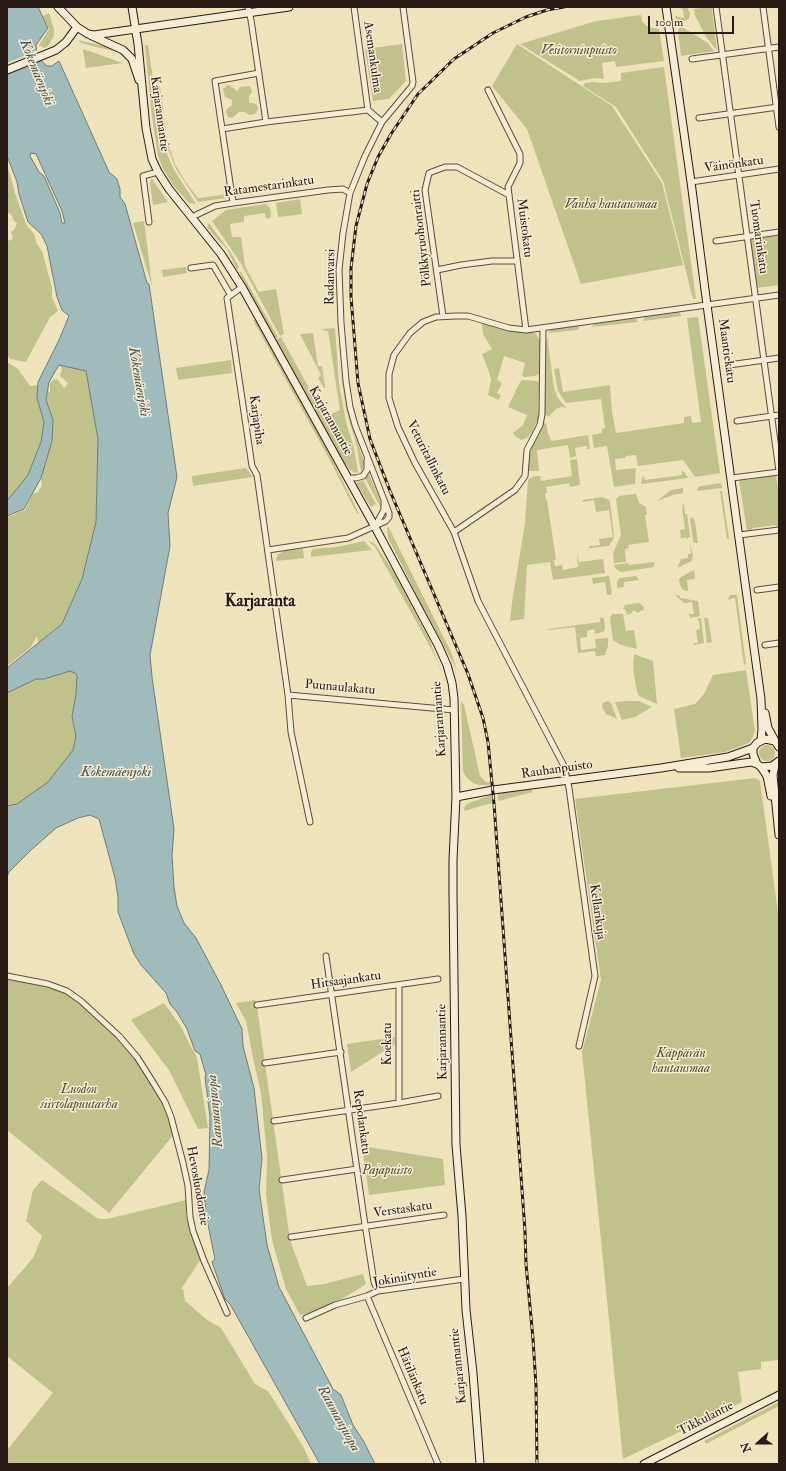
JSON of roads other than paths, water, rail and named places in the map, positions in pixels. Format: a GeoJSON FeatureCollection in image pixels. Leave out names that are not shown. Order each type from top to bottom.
{"type":"FeatureCollection","features":[{"type":"Feature","properties":{"kind":"main road"},"geometry":{"type":"LineString","coordinates":[[58,7],[77,27],[96,39],[123,50],[132,59],[143,93]]}},
{"type":"Feature","properties":{"kind":"main road","name":"Karjarannantie"},"geometry":{"type":"LineString","coordinates":[[132,7],[136,29],[149,144],[152,159],[158,172],[169,189],[221,254],[242,286],[375,527],[438,645],[447,665],[452,683],[456,797],[453,888],[456,1145],[462,1216],[464,1279],[480,1464]]}},
{"type":"Feature","properties":{"kind":"main road"},"geometry":{"type":"LineString","coordinates":[[88,34],[101,34],[136,29],[249,10],[289,7]]}},
{"type":"Feature","properties":{"kind":"main road","name":"Maantiekatu"},"geometry":{"type":"LineString","coordinates":[[666,7],[732,478],[761,699],[761,740]]}},
{"type":"Feature","properties":{"kind":"main road"},"geometry":{"type":"LineString","coordinates":[[7,70],[45,55],[62,46],[77,27]]}},
{"type":"Feature","properties":{"kind":"main road","name":"Maantiekatu"},"geometry":{"type":"LineString","coordinates":[[761,699],[768,728],[777,744]]}},
{"type":"Feature","properties":{"kind":"main road"},"geometry":{"type":"LineString","coordinates":[[777,744],[765,739],[761,740],[753,748],[753,754],[766,776],[777,821]]}},
{"type":"Feature","properties":{"kind":"main road","name":"Rauhanpuisto"},"geometry":{"type":"LineString","coordinates":[[456,797],[493,790],[661,768],[728,757],[753,748]]}},
{"type":"Feature","properties":{"kind":"main road","name":"Rauhanpuisto"},"geometry":{"type":"LineString","coordinates":[[661,768],[697,768],[751,762],[768,767],[778,762]]}},
{"type":"Feature","properties":{"kind":"main road"},"geometry":{"type":"LineString","coordinates":[[778,762],[773,775],[779,835]]}},
{"type":"Feature","properties":{"kind":"main road","name":"Tikkulantie"},"geometry":{"type":"LineString","coordinates":[[644,1464],[779,1395]]}},
{"type":"Feature","properties":{"kind":"street","name":"Asemankulma"},"geometry":{"type":"LineString","coordinates":[[354,7],[368,110]]}},
{"type":"Feature","properties":{"kind":"street","name":"Radanvarsi"},"geometry":{"type":"LineString","coordinates":[[375,527],[389,518],[389,513],[366,455],[350,407],[346,381],[341,323],[339,270],[343,233],[350,193],[365,156],[382,122],[412,86],[413,82],[403,7]]}},
{"type":"Feature","properties":{"kind":"street","name":"Tuomarinkatu"},"geometry":{"type":"LineString","coordinates":[[716,7],[779,471]]}},
{"type":"Feature","properties":{"kind":"street"},"geometry":{"type":"LineString","coordinates":[[763,7],[768,49],[778,107],[779,127]]}},
{"type":"Feature","properties":{"kind":"street"},"geometry":{"type":"LineString","coordinates":[[249,10],[266,122]]}},
{"type":"Feature","properties":{"kind":"street"},"geometry":{"type":"LineString","coordinates":[[692,59],[779,47]]}},
{"type":"Feature","properties":{"kind":"street"},"geometry":{"type":"LineString","coordinates":[[233,203],[215,80],[259,73]]}},
{"type":"Feature","properties":{"kind":"street","name":"Muistokatu"},"geometry":{"type":"LineString","coordinates":[[488,90],[520,154],[520,162],[508,187],[526,330]]}},
{"type":"Feature","properties":{"kind":"street"},"geometry":{"type":"LineString","coordinates":[[699,118],[778,107]]}},
{"type":"Feature","properties":{"kind":"street"},"geometry":{"type":"LineString","coordinates":[[222,129],[266,122],[368,110],[382,122]]}},
{"type":"Feature","properties":{"kind":"street","name":"Pölkkyruohonraitti"},"geometry":{"type":"LineString","coordinates":[[443,316],[425,190],[429,173],[445,167],[457,167],[509,195]]}},
{"type":"Feature","properties":{"kind":"street","name":"Väinönkatu"},"geometry":{"type":"LineString","coordinates":[[691,182],[779,170]]}},
{"type":"Feature","properties":{"kind":"street"},"geometry":{"type":"LineString","coordinates":[[149,222],[143,176],[158,172]]}},
{"type":"Feature","properties":{"kind":"street","name":"Ratamestarinkatu"},"geometry":{"type":"LineString","coordinates":[[192,217],[215,206],[233,203],[328,190],[343,189],[350,193]]}},
{"type":"Feature","properties":{"kind":"street"},"geometry":{"type":"LineString","coordinates":[[716,241],[779,232]]}},
{"type":"Feature","properties":{"kind":"street"},"geometry":{"type":"LineString","coordinates":[[437,270],[492,261],[517,261]]}},
{"type":"Feature","properties":{"kind":"street"},"geometry":{"type":"LineString","coordinates":[[191,268],[213,265],[230,294],[242,286]]}},
{"type":"Feature","properties":{"kind":"street","name":"Karjapiha"},"geometry":{"type":"LineString","coordinates":[[230,294],[226,298],[252,466],[257,475],[268,550]]}},
{"type":"Feature","properties":{"kind":"street","name":"Veturitallinkatu"},"geometry":{"type":"LineString","coordinates":[[567,780],[560,756],[478,601],[454,532],[415,463],[398,427],[390,398],[389,374],[394,355],[410,333],[423,322],[443,316],[468,316],[509,328],[526,330],[779,295]]}},
{"type":"Feature","properties":{"kind":"street"},"geometry":{"type":"LineString","coordinates":[[454,532],[515,490],[525,476],[527,450],[540,425],[542,414],[543,328]]}},
{"type":"Feature","properties":{"kind":"street"},"geometry":{"type":"LineString","coordinates":[[729,365],[779,358]]}},
{"type":"Feature","properties":{"kind":"street"},"geometry":{"type":"LineString","coordinates":[[738,421],[779,415]]}},
{"type":"Feature","properties":{"kind":"street","name":"Radanvarsi"},"geometry":{"type":"LineString","coordinates":[[348,478],[363,476],[367,470],[366,455]]}},
{"type":"Feature","properties":{"kind":"street"},"geometry":{"type":"LineString","coordinates":[[732,478],[779,471]]}},
{"type":"Feature","properties":{"kind":"street"},"geometry":{"type":"LineString","coordinates":[[268,550],[348,538],[375,527]]}},
{"type":"Feature","properties":{"kind":"street"},"geometry":{"type":"LineString","coordinates":[[739,535],[779,530]]}},
{"type":"Feature","properties":{"kind":"street","name":"Puunaulakatu"},"geometry":{"type":"LineString","coordinates":[[268,550],[288,695],[454,710]]}},
{"type":"Feature","properties":{"kind":"street"},"geometry":{"type":"LineString","coordinates":[[757,590],[779,587]]}},
{"type":"Feature","properties":{"kind":"street"},"geometry":{"type":"LineString","coordinates":[[765,645],[779,643]]}},
{"type":"Feature","properties":{"kind":"street"},"geometry":{"type":"LineString","coordinates":[[288,695],[291,732],[310,822]]}},
{"type":"Feature","properties":{"kind":"street","name":"Kellarikuja"},"geometry":{"type":"LineString","coordinates":[[567,780],[595,976],[579,1046]]}},
{"type":"Feature","properties":{"kind":"street","name":"Repolankatu"},"geometry":{"type":"LineString","coordinates":[[326,956],[365,1227],[374,1282],[378,1291]]}},
{"type":"Feature","properties":{"kind":"street","name":"Hevosluodontie"},"geometry":{"type":"LineString","coordinates":[[7,976],[48,984],[66,991],[81,1001],[119,1036],[137,1057],[165,1102],[171,1117],[186,1178],[193,1231],[204,1261],[227,1313]]}},
{"type":"Feature","properties":{"kind":"street","name":"Hitsaajankatu"},"geometry":{"type":"LineString","coordinates":[[257,1005],[438,979]]}},
{"type":"Feature","properties":{"kind":"street","name":"Koekatu"},"geometry":{"type":"LineString","coordinates":[[399,984],[399,1103]]}},
{"type":"Feature","properties":{"kind":"street"},"geometry":{"type":"LineString","coordinates":[[264,1063],[341,1052]]}},
{"type":"Feature","properties":{"kind":"street"},"geometry":{"type":"LineString","coordinates":[[274,1121],[438,1096]]}},
{"type":"Feature","properties":{"kind":"street"},"geometry":{"type":"LineString","coordinates":[[282,1180],[357,1169]]}},
{"type":"Feature","properties":{"kind":"street","name":"Verstaskatu"},"geometry":{"type":"LineString","coordinates":[[291,1237],[444,1215]]}},
{"type":"Feature","properties":{"kind":"street","name":"Jokiniityntie"},"geometry":{"type":"LineString","coordinates":[[306,1318],[335,1305],[367,1296],[378,1291],[464,1279]]}},
{"type":"Feature","properties":{"kind":"street","name":"Hätilänkatu"},"geometry":{"type":"LineString","coordinates":[[367,1296],[438,1464]]}},
{"type":"Feature","properties":{"kind":"water","name":"Kokemäenjoki"},"geometry":{"type":"Polygon","coordinates":[[[7,7],[38,7],[48,28],[36,45],[37,57],[47,66],[52,66],[59,61],[109,172],[117,179],[120,189],[120,197],[125,204],[147,283],[149,284],[177,477],[168,513],[170,546],[150,655],[174,829],[172,856],[177,906],[184,923],[196,938],[221,985],[242,1029],[243,1046],[254,1088],[262,1158],[259,1189],[267,1245],[279,1287],[333,1389],[341,1395],[353,1425],[364,1442],[375,1464],[320,1464],[230,1304],[225,1299],[212,1262],[215,1259],[206,1215],[204,1192],[209,1170],[210,1117],[206,1075],[200,1054],[195,1051],[187,1029],[177,1012],[170,1004],[166,993],[141,965],[134,954],[118,912],[118,897],[115,878],[99,819],[90,815],[78,818],[56,828],[9,872],[7,877],[7,806],[17,804],[48,782],[73,750],[76,736],[72,717],[77,676],[75,673],[70,671],[44,679],[36,679],[7,693],[7,668],[62,624],[82,579],[96,522],[98,439],[86,371],[59,365],[49,382],[46,400],[53,420],[52,441],[41,478],[24,509],[7,516],[7,501],[28,475],[41,442],[44,422],[37,398],[38,382],[69,316],[62,310],[57,297],[47,246],[41,234],[28,222],[19,194],[17,182],[7,156],[7,7]],[[31,153],[30,156],[39,172],[44,176],[60,213],[62,223],[65,223],[62,211],[36,154],[31,153]]]}},
{"type":"Feature","properties":{"kind":"railway"},"geometry":{"type":"LineString","coordinates":[[537,1464],[536,1386],[533,1339],[526,1264],[525,1231],[494,804],[488,742],[483,718],[468,674],[390,491],[370,439],[358,383],[351,297],[351,268],[356,226],[367,184],[378,157],[391,134],[418,94],[454,59],[493,33],[526,17],[547,10],[564,7]]}},
{"type":"Feature","properties":{"kind":"district","name":"Karjaranta"},"geometry":{"type":"Point","coordinates":[260,602]}},
{"type":"Feature","properties":{"kind":"park label","name":"Vesitorninpuisto"},"geometry":{"type":"Point","coordinates":[579,51]}},
{"type":"Feature","properties":{"kind":"park label","name":"Vanha hautausmaa"},"geometry":{"type":"Point","coordinates":[611,205]}},
{"type":"Feature","properties":{"kind":"park label","name":"Käppärän hautausmaa"},"geometry":{"type":"Point","coordinates":[681,1062]}},
{"type":"Feature","properties":{"kind":"park label","name":"Luodon siirtolapuutarha"},"geometry":{"type":"Point","coordinates":[79,1098]}},
{"type":"Feature","properties":{"kind":"park label","name":"Pajapuisto"},"geometry":{"type":"Point","coordinates":[387,1171]}},
{"type":"Feature","properties":{"kind":"water label","name":"Raumanjuopa"},"geometry":{"type":"Point","coordinates":[216,1111]}},
{"type":"Feature","properties":{"kind":"water label","name":"Raumanjuopa"},"geometry":{"type":"Point","coordinates":[338,1419]}}]}
